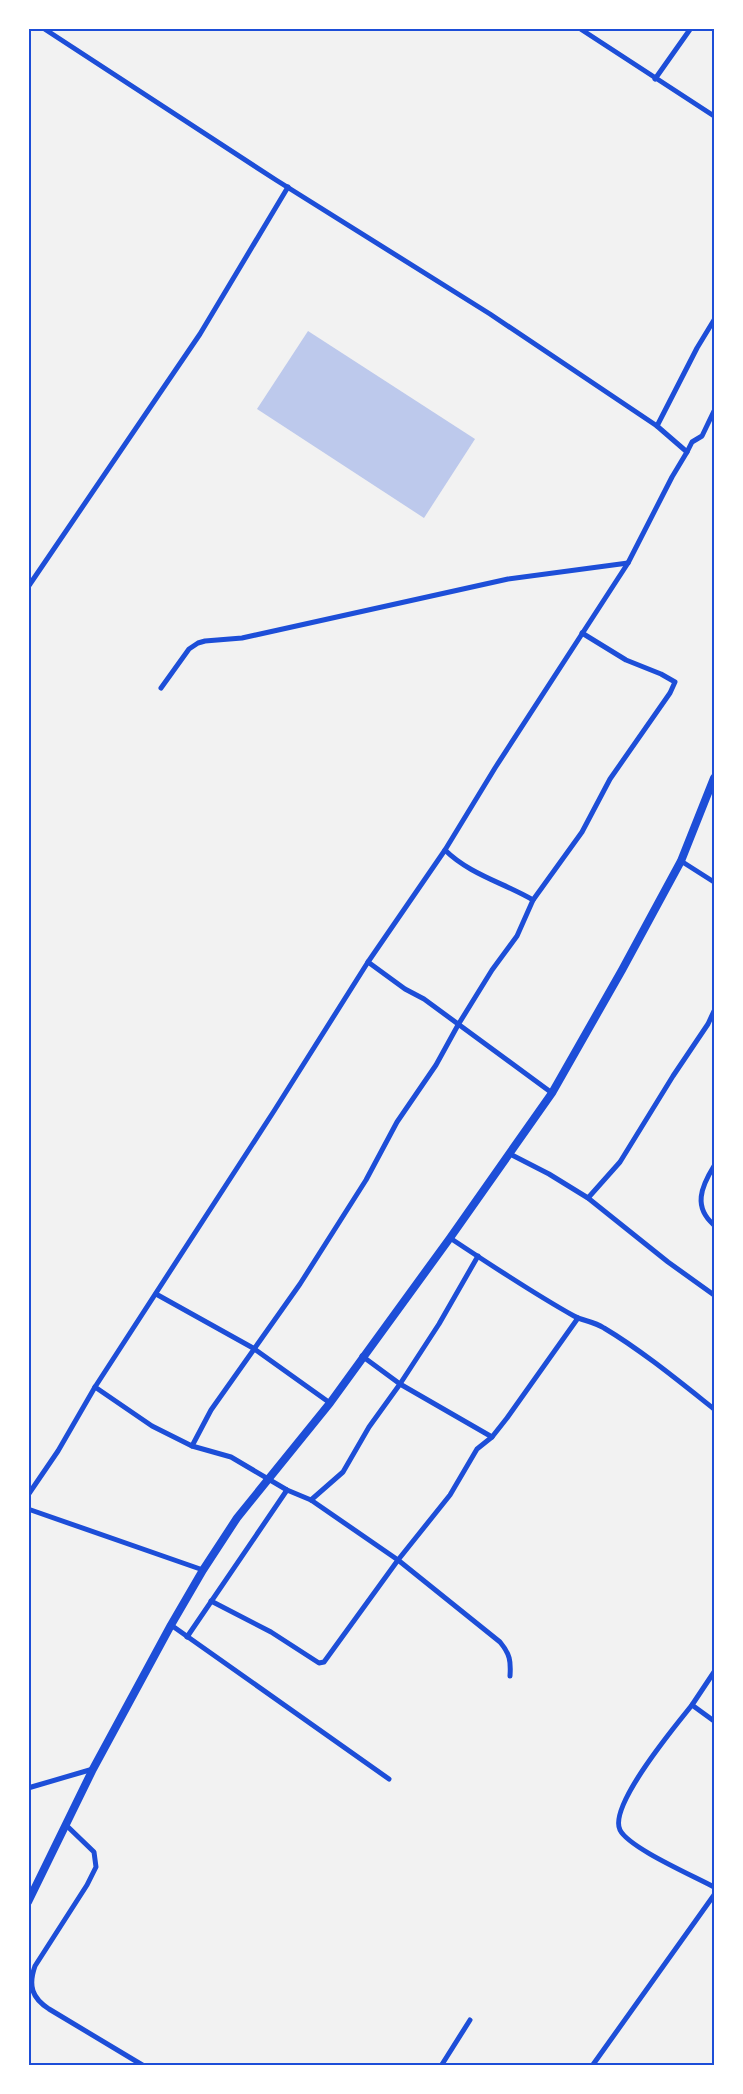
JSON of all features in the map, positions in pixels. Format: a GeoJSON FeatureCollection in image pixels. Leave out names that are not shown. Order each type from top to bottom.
{"type":"FeatureCollection","features":[{"type":"Feature","properties":{"kind":"highway"},"geometry":{"type":"LineString","coordinates":[[28,1902],[93,1769],[203,1570],[237,1518],[330,1403],[552,1093],[681,861],[714,778]]}},
{"type":"Feature","properties":{"kind":"street"},"geometry":{"type":"LineString","coordinates":[[43,28],[288,187],[490,314],[657,426],[687,452]]}},
{"type":"Feature","properties":{"kind":"street"},"geometry":{"type":"LineString","coordinates":[[579,28],[714,116]]}},
{"type":"Feature","properties":{"kind":"street"},"geometry":{"type":"LineString","coordinates":[[655,79],[691,28]]}},
{"type":"Feature","properties":{"kind":"street"},"geometry":{"type":"LineString","coordinates":[[28,587],[200,334],[288,187]]}},
{"type":"Feature","properties":{"kind":"street"},"geometry":{"type":"LineString","coordinates":[[657,426],[714,320]]}},
{"type":"Feature","properties":{"kind":"street"},"geometry":{"type":"LineString","coordinates":[[28,1495],[368,962],[445,850],[495,768],[628,563],[692,442],[702,436],[714,411]]}},
{"type":"Feature","properties":{"kind":"street"},"geometry":{"type":"LineString","coordinates":[[161,688],[189,649],[205,640],[242,638],[508,579],[628,563]]}},
{"type":"Feature","properties":{"kind":"street"},"geometry":{"type":"LineString","coordinates":[[192,1446],[211,1410],[300,1284],[366,1180],[398,1122],[436,1065],[458,1025],[517,936],[533,900],[582,832],[610,779],[647,729],[675,682],[626,660],[582,633]]}},
{"type":"Feature","properties":{"kind":"street"},"geometry":{"type":"LineString","coordinates":[[445,850],[468,868],[533,900]]}},
{"type":"Feature","properties":{"kind":"street"},"geometry":{"type":"LineString","coordinates":[[681,861],[714,882]]}},
{"type":"Feature","properties":{"kind":"street"},"geometry":{"type":"LineString","coordinates":[[368,962],[405,989],[424,999],[552,1093]]}},
{"type":"Feature","properties":{"kind":"street"},"geometry":{"type":"LineString","coordinates":[[588,1198],[620,1162],[714,1011]]}},
{"type":"Feature","properties":{"kind":"street"},"geometry":{"type":"LineString","coordinates":[[510,1154],[588,1198],[668,1263],[714,1295]]}},
{"type":"Feature","properties":{"kind":"street"},"geometry":{"type":"LineString","coordinates":[[714,1166],[703,1188],[701,1207],[703,1215],[714,1226]]}},
{"type":"Feature","properties":{"kind":"street"},"geometry":{"type":"LineString","coordinates":[[450,1238],[524,1288],[578,1318],[591,1320],[606,1329],[714,1409]]}},
{"type":"Feature","properties":{"kind":"street"},"geometry":{"type":"LineString","coordinates":[[311,1500],[343,1472],[369,1427],[439,1324],[478,1256]]}},
{"type":"Feature","properties":{"kind":"street"},"geometry":{"type":"LineString","coordinates":[[156,1293],[253,1348],[330,1403]]}},
{"type":"Feature","properties":{"kind":"street"},"geometry":{"type":"LineString","coordinates":[[211,1601],[271,1632],[320,1663],[324,1662],[398,1560],[450,1495],[477,1449],[492,1437],[578,1318]]}},
{"type":"Feature","properties":{"kind":"street"},"geometry":{"type":"LineString","coordinates":[[362,1356],[400,1384],[492,1437]]}},
{"type":"Feature","properties":{"kind":"street"},"geometry":{"type":"LineString","coordinates":[[95,1387],[152,1426],[192,1446],[231,1456],[287,1490],[311,1500],[398,1560],[500,1642],[511,1659],[510,1676]]}},
{"type":"Feature","properties":{"kind":"street"},"geometry":{"type":"LineString","coordinates":[[187,1637],[287,1490]]}},
{"type":"Feature","properties":{"kind":"street"},"geometry":{"type":"LineString","coordinates":[[28,1509],[203,1570]]}},
{"type":"Feature","properties":{"kind":"street"},"geometry":{"type":"LineString","coordinates":[[171,1625],[389,1779]]}},
{"type":"Feature","properties":{"kind":"street"},"geometry":{"type":"LineString","coordinates":[[714,1672],[692,1705],[657,1748],[621,1808],[617,1822],[623,1834],[653,1855],[714,1887]]}},
{"type":"Feature","properties":{"kind":"street"},"geometry":{"type":"LineString","coordinates":[[692,1705],[714,1721]]}},
{"type":"Feature","properties":{"kind":"street"},"geometry":{"type":"LineString","coordinates":[[28,1788],[93,1769]]}},
{"type":"Feature","properties":{"kind":"street"},"geometry":{"type":"LineString","coordinates":[[66,1825],[94,1852],[96,1867],[35,1966],[32,1976],[32,1992],[41,2004],[144,2066]]}},
{"type":"Feature","properties":{"kind":"street"},"geometry":{"type":"LineString","coordinates":[[592,2066],[714,1895]]}},
{"type":"Feature","properties":{"kind":"street"},"geometry":{"type":"LineString","coordinates":[[441,2066],[470,2020]]}},
{"type":"Feature","properties":{"kind":"building"},"geometry":{"type":"Polygon","coordinates":[[[308,331],[475,439],[424,518],[257,409],[308,331]]]}}]}
